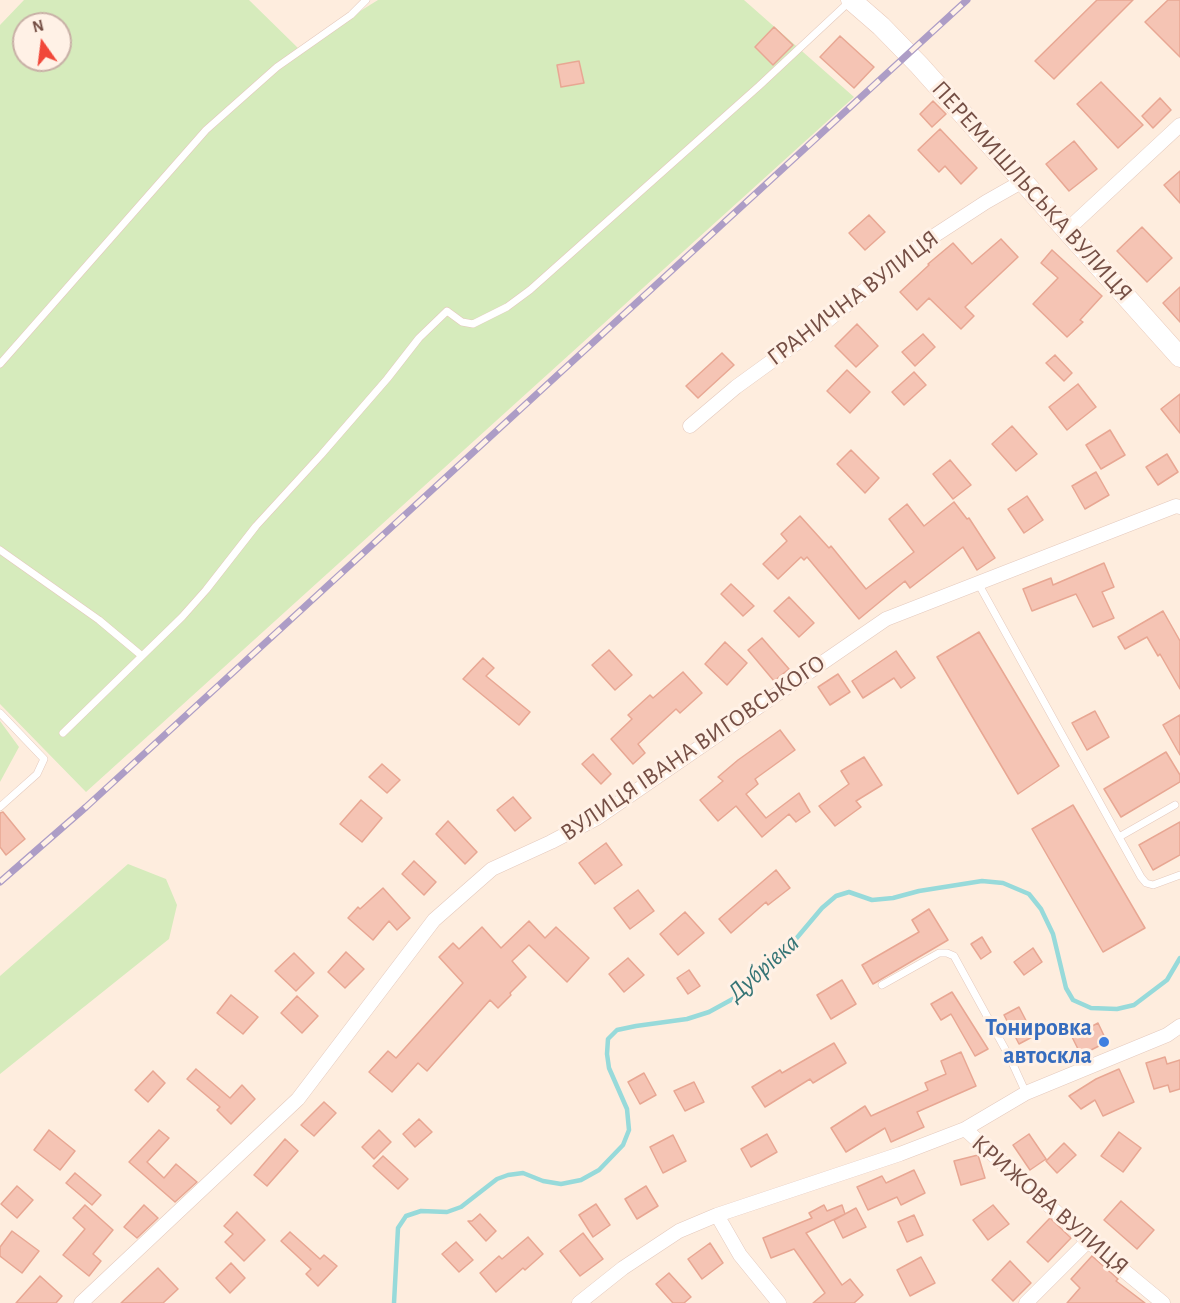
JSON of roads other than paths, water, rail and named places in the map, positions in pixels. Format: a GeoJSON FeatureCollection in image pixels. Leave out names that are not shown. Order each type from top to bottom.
{"type":"FeatureCollection","features":[{"type":"Feature","properties":{"kind":"main road","name":"ПЕРЕМИШЛЬСЬКА ВУЛИЦЯ"},"geometry":{"type":"LineString","coordinates":[[851,0],[881,26],[919,65],[1180,357]]}},
{"type":"Feature","properties":{"kind":"street"},"geometry":{"type":"LineString","coordinates":[[1067,230],[1180,124]]}},
{"type":"Feature","properties":{"kind":"street","name":"ГРАНИЧНА ВУЛИЦЯ"},"geometry":{"type":"LineString","coordinates":[[690,426],[736,387],[827,321],[917,247],[1023,181]]}},
{"type":"Feature","properties":{"kind":"street","name":"ВУЛИЦЯ ІВАНА ВИГОВСЬКОГО"},"geometry":{"type":"LineString","coordinates":[[81,1303],[298,1099],[434,920],[492,869],[552,842],[597,818],[886,619],[1176,506],[1180,507]]}},
{"type":"Feature","properties":{"kind":"street"},"geometry":{"type":"LineString","coordinates":[[579,1303],[647,1251],[679,1231],[717,1215],[900,1154],[965,1129],[1026,1093],[1167,1035],[1180,1026]]}},
{"type":"Feature","properties":{"kind":"street","name":"КРИЖОВА ВУЛИЦЯ"},"geometry":{"type":"LineString","coordinates":[[965,1129],[1088,1241],[1163,1303]]}},
{"type":"Feature","properties":{"kind":"street"},"geometry":{"type":"LineString","coordinates":[[717,1215],[740,1255],[779,1303]]}},
{"type":"Feature","properties":{"kind":"street"},"geometry":{"type":"LineString","coordinates":[[1026,1303],[1088,1241]]}},
{"type":"Feature","properties":{"kind":"lane"},"geometry":{"type":"LineString","coordinates":[[0,364],[206,130],[277,67],[351,15],[366,0]]}},
{"type":"Feature","properties":{"kind":"lane"},"geometry":{"type":"LineString","coordinates":[[63,733],[182,617],[256,526],[321,455],[419,338],[447,311],[462,322],[473,324],[507,307],[530,290],[759,86],[851,0]]}},
{"type":"Feature","properties":{"kind":"lane"},"geometry":{"type":"LineString","coordinates":[[0,550],[99,620],[142,656]]}},
{"type":"Feature","properties":{"kind":"lane"},"geometry":{"type":"LineString","coordinates":[[978,583],[1146,883],[1160,884],[1180,875]]}},
{"type":"Feature","properties":{"kind":"lane"},"geometry":{"type":"LineString","coordinates":[[0,713],[44,759],[37,774],[0,807]]}},
{"type":"Feature","properties":{"kind":"lane"},"geometry":{"type":"LineString","coordinates":[[1119,837],[1175,805]]}},
{"type":"Feature","properties":{"kind":"lane"},"geometry":{"type":"LineString","coordinates":[[882,985],[939,953],[954,956],[1000,1039],[1026,1093]]}},
{"type":"Feature","properties":{"kind":"waterway","name":"Дубрівка"},"geometry":{"type":"LineString","coordinates":[[394,1303],[398,1228],[406,1216],[421,1211],[447,1212],[461,1207],[497,1179],[508,1175],[523,1173],[543,1181],[561,1184],[581,1180],[599,1170],[623,1145],[629,1130],[627,1109],[609,1068],[608,1039],[617,1030],[687,1019],[709,1012],[740,995],[779,959],[822,908],[836,896],[849,892],[872,900],[893,898],[919,891],[982,881],[1003,883],[1029,894],[1041,909],[1053,934],[1066,988],[1073,1000],[1091,1008],[1117,1009],[1134,1005],[1167,980],[1180,958]]}},
{"type":"Feature","properties":{"kind":"railway"},"geometry":{"type":"LineString","coordinates":[[0,882],[86,807],[967,0]]}},
{"type":"Feature","properties":{"kind":"place","name":"Тонировка автоскла"},"geometry":{"type":"Point","coordinates":[1104,1042]}}]}
